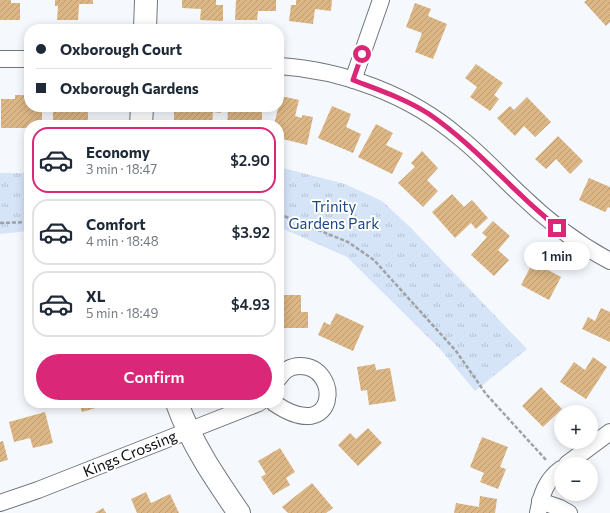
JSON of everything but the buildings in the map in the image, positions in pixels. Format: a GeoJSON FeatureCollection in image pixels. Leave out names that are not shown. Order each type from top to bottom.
{"type":"FeatureCollection","features":[{"type":"Feature","properties":{"kind":"street"},"geometry":{"type":"LineString","coordinates":[[145,24],[146,0]]}},
{"type":"Feature","properties":{"kind":"street"},"geometry":{"type":"LineString","coordinates":[[353,80],[381,0]]}},
{"type":"Feature","properties":{"kind":"street"},"geometry":{"type":"LineString","coordinates":[[0,59],[24,59]]}},
{"type":"Feature","properties":{"kind":"street"},"geometry":{"type":"LineString","coordinates":[[284,67],[324,73],[353,80],[393,95],[428,113],[459,136],[557,228],[596,254],[610,261]]}},
{"type":"Feature","properties":{"kind":"street"},"geometry":{"type":"LineString","coordinates":[[282,408],[300,416],[310,416],[320,413],[326,406],[328,398],[328,389],[324,381],[312,369],[304,366],[296,366],[288,369],[284,373]]}},
{"type":"Feature","properties":{"kind":"street"},"geometry":{"type":"LineString","coordinates":[[179,408],[188,430],[207,466],[239,513]]}},
{"type":"Feature","properties":{"kind":"street","name":"Kings Crossing"},"geometry":{"type":"LineString","coordinates":[[0,504],[246,408]]}},
{"type":"Feature","properties":{"kind":"street"},"geometry":{"type":"LineString","coordinates":[[577,457],[610,432]]}},
{"type":"Feature","properties":{"kind":"street"},"geometry":{"type":"LineString","coordinates":[[554,477],[547,484],[539,507],[560,508],[569,513]]}},
{"type":"Feature","properties":{"kind":"path"},"geometry":{"type":"LineString","coordinates":[[284,216],[348,242],[374,260],[456,352],[486,394],[554,460]]}},
{"type":"Feature","properties":{"kind":"path"},"geometry":{"type":"LineString","coordinates":[[0,224],[24,222]]}},
{"type":"Feature","properties":{"kind":"green space","name":"Trinity Gardens Park"},"geometry":{"type":"Polygon","coordinates":[[[284,168],[345,184],[382,201],[410,227],[527,349],[475,391],[441,350],[347,257],[284,229],[284,168]]]}},
{"type":"Feature","properties":{"kind":"green space"},"geometry":{"type":"Polygon","coordinates":[[[0,173],[24,173],[24,232],[0,234],[0,173]]]}},
{"type":"Feature","properties":{"kind":"route"},"geometry":{"type":"LineString","coordinates":[[362,54],[353,80],[393,95],[428,113],[459,136],[557,228]]}}]}
